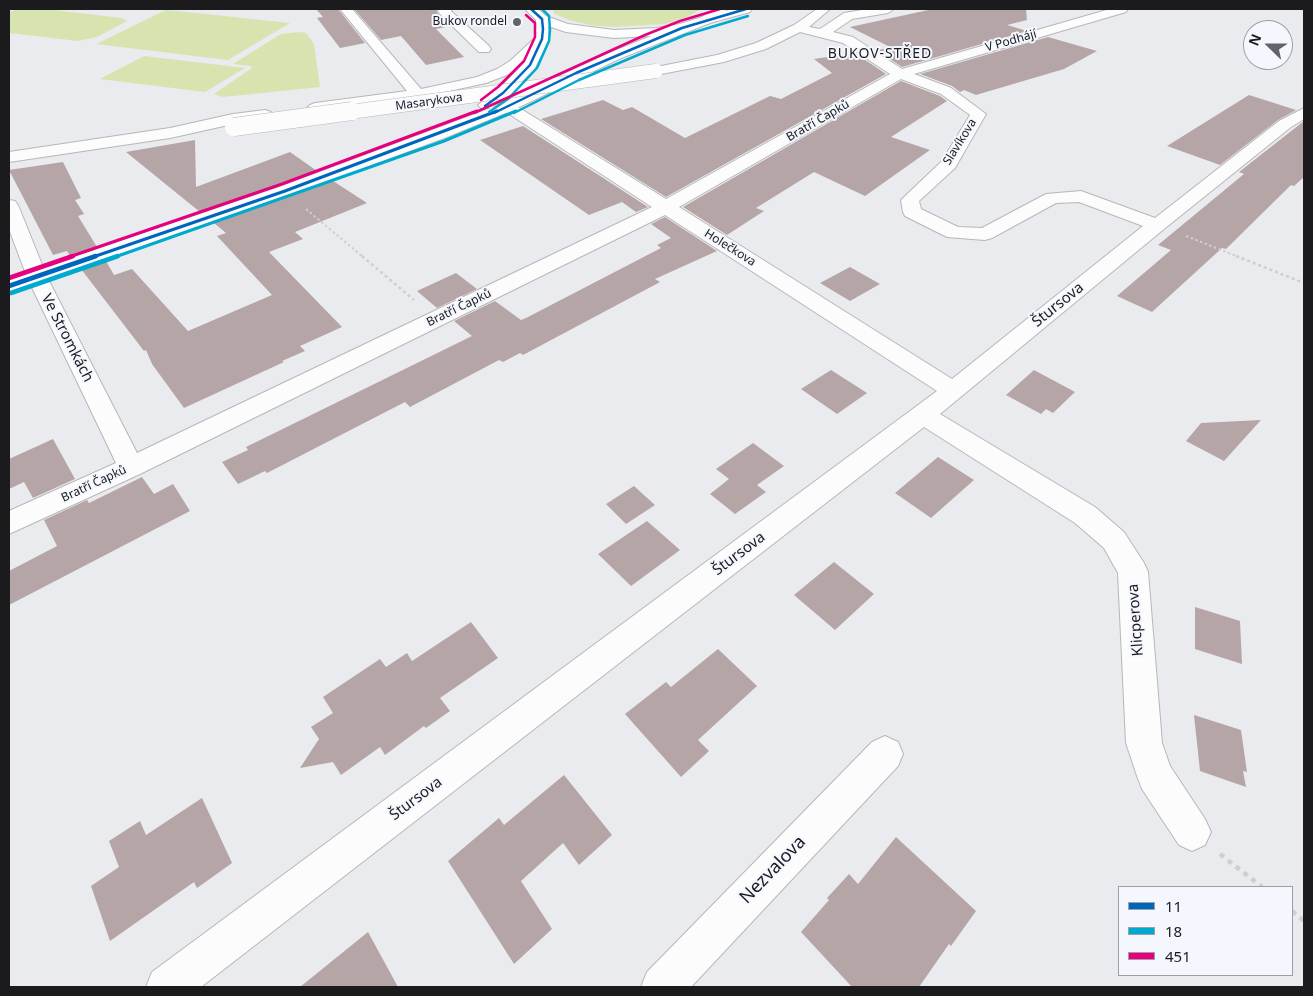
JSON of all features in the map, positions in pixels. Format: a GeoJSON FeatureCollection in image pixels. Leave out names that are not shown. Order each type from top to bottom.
{"type":"FeatureCollection","features":[{"type":"Feature","properties":{"kind":"street"},"geometry":{"type":"LineString","coordinates":[[346,9],[417,94]]}},
{"type":"Feature","properties":{"kind":"street"},"geometry":{"type":"LineString","coordinates":[[446,9],[443,10],[484,49]]}},
{"type":"Feature","properties":{"kind":"street"},"geometry":{"type":"LineString","coordinates":[[531,9],[542,19],[566,28],[597,33],[639,34],[682,28]]}},
{"type":"Feature","properties":{"kind":"street"},"geometry":{"type":"LineString","coordinates":[[706,20],[722,9]]}},
{"type":"Feature","properties":{"kind":"street"},"geometry":{"type":"LineString","coordinates":[[9,286],[285,191],[441,134],[508,107],[614,56],[682,28],[746,9]]}},
{"type":"Feature","properties":{"kind":"street","name":"Masarykova"},"geometry":{"type":"LineString","coordinates":[[9,158],[170,133],[234,127],[656,71],[741,53],[761,46],[799,28],[824,9]]}},
{"type":"Feature","properties":{"kind":"street"},"geometry":{"type":"LineString","coordinates":[[824,33],[834,24],[848,16],[888,9]]}},
{"type":"Feature","properties":{"kind":"street","name":"V Podhájí"},"geometry":{"type":"LineString","coordinates":[[900,74],[1122,9]]}},
{"type":"Feature","properties":{"kind":"street"},"geometry":{"type":"LineString","coordinates":[[441,134],[503,93],[530,64],[542,39],[542,19]]}},
{"type":"Feature","properties":{"kind":"street","name":"Slavíkova"},"geometry":{"type":"LineString","coordinates":[[799,28],[848,40],[900,74],[946,90],[978,114],[949,164],[910,200],[912,212],[954,233],[985,234],[1052,198],[1081,196],[1157,225]]}},
{"type":"Feature","properties":{"kind":"street","name":"Masarykova"},"geometry":{"type":"LineString","coordinates":[[170,133],[234,119],[417,94],[466,84],[502,72],[515,64],[542,39]]}},
{"type":"Feature","properties":{"kind":"street","name":"Bratří Čapků"},"geometry":{"type":"LineString","coordinates":[[9,523],[132,467],[666,207],[900,74]]}},
{"type":"Feature","properties":{"kind":"street","name":"Holečkova"},"geometry":{"type":"LineString","coordinates":[[508,107],[953,390]]}},
{"type":"Feature","properties":{"kind":"street","name":"Štursova"},"geometry":{"type":"LineString","coordinates":[[167,987],[923,415],[1157,225],[1285,124],[1304,113]]}},
{"type":"Feature","properties":{"kind":"street","name":"Ve Stromkách"},"geometry":{"type":"LineString","coordinates":[[9,205],[36,277],[132,467]]}},
{"type":"Feature","properties":{"kind":"street","name":"Klicperova"},"geometry":{"type":"LineString","coordinates":[[923,415],[1085,515],[1114,540],[1133,572],[1144,742],[1155,776],[1192,832]]}},
{"type":"Feature","properties":{"kind":"street","name":"Nezvalova"},"geometry":{"type":"LineString","coordinates":[[662,987],[885,754]]}},
{"type":"Feature","properties":{"kind":"path"},"geometry":{"type":"LineString","coordinates":[[285,191],[437,319]]}},
{"type":"Feature","properties":{"kind":"path"},"geometry":{"type":"LineString","coordinates":[[1157,225],[1304,283]]}},
{"type":"Feature","properties":{"kind":"path"},"geometry":{"type":"LineString","coordinates":[[1192,832],[1261,886]]}},
{"type":"Feature","properties":{"kind":"path"},"geometry":{"type":"LineString","coordinates":[[1293,912],[1304,921]]}},
{"type":"Feature","properties":{"kind":"green space"},"geometry":{"type":"Polygon","coordinates":[[[19,9],[45,9],[122,18],[127,21],[97,37],[78,41],[9,33],[9,12],[19,9]]]}},
{"type":"Feature","properties":{"kind":"green space"},"geometry":{"type":"Polygon","coordinates":[[[552,9],[702,9],[687,17],[665,24],[614,27],[590,25],[569,20],[555,14],[552,9]]]}},
{"type":"Feature","properties":{"kind":"green space"},"geometry":{"type":"Polygon","coordinates":[[[166,10],[290,23],[228,60],[96,44],[166,10]]]}},
{"type":"Feature","properties":{"kind":"green space"},"geometry":{"type":"Polygon","coordinates":[[[306,33],[314,44],[320,87],[223,97],[214,94],[252,68],[251,66],[233,64],[281,34],[306,33]]]}},
{"type":"Feature","properties":{"kind":"green space"},"geometry":{"type":"Polygon","coordinates":[[[144,56],[245,68],[205,92],[100,79],[144,56]]]}},
{"type":"Feature","properties":{"kind":"building"},"geometry":{"type":"Polygon","coordinates":[[[316,9],[338,9],[365,43],[340,48],[317,18],[323,17],[316,9]]]}},
{"type":"Feature","properties":{"kind":"building"},"geometry":{"type":"Polygon","coordinates":[[[354,9],[436,9],[438,14],[450,26],[436,29],[464,57],[426,65],[401,36],[381,40],[354,9]]]}},
{"type":"Feature","properties":{"kind":"building"},"geometry":{"type":"Polygon","coordinates":[[[933,9],[1026,9],[1027,20],[1007,25],[1027,31],[902,67],[876,50],[892,48],[850,27],[933,9]]]}},
{"type":"Feature","properties":{"kind":"building"},"geometry":{"type":"Polygon","coordinates":[[[1048,37],[1097,51],[1064,69],[976,95],[964,90],[960,92],[952,86],[920,74],[1048,37]]]}},
{"type":"Feature","properties":{"kind":"building"},"geometry":{"type":"Polygon","coordinates":[[[855,53],[886,74],[666,197],[541,119],[603,100],[623,110],[632,107],[685,138],[770,96],[781,99],[832,73],[814,59],[855,53]]]}},
{"type":"Feature","properties":{"kind":"building"},"geometry":{"type":"Polygon","coordinates":[[[901,81],[940,96],[947,101],[891,137],[930,150],[865,196],[814,172],[756,208],[764,211],[727,235],[683,207],[901,81]]]}},
{"type":"Feature","properties":{"kind":"building"},"geometry":{"type":"Polygon","coordinates":[[[1249,95],[1296,110],[1278,120],[1220,165],[1167,146],[1249,95]]]}},
{"type":"Feature","properties":{"kind":"building"},"geometry":{"type":"Polygon","coordinates":[[[1304,121],[1304,177],[1294,186],[1291,185],[1226,249],[1222,248],[1152,312],[1117,296],[1171,250],[1158,245],[1244,174],[1239,172],[1304,121]]]}},
{"type":"Feature","properties":{"kind":"building"},"geometry":{"type":"Polygon","coordinates":[[[523,126],[648,207],[636,212],[622,202],[589,215],[480,140],[523,126]]]}},
{"type":"Feature","properties":{"kind":"building"},"geometry":{"type":"Polygon","coordinates":[[[195,140],[196,187],[290,152],[317,171],[200,212],[126,152],[195,140]]]}},
{"type":"Feature","properties":{"kind":"building"},"geometry":{"type":"Polygon","coordinates":[[[63,162],[81,198],[75,200],[84,214],[78,216],[97,247],[70,256],[67,251],[53,255],[9,170],[63,162]]]}},
{"type":"Feature","properties":{"kind":"building"},"geometry":{"type":"Polygon","coordinates":[[[333,181],[367,203],[295,232],[303,239],[269,252],[342,327],[300,346],[305,351],[282,361],[284,362],[184,408],[152,364],[146,350],[144,351],[81,269],[106,261],[114,275],[132,269],[188,331],[272,295],[217,236],[226,233],[214,223],[333,181]]]}},
{"type":"Feature","properties":{"kind":"building"},"geometry":{"type":"Polygon","coordinates":[[[665,217],[717,251],[655,279],[660,282],[523,355],[520,353],[503,362],[499,360],[410,407],[405,402],[267,473],[265,471],[238,484],[222,462],[248,450],[246,447],[472,336],[454,321],[495,301],[521,320],[661,248],[657,245],[671,238],[651,224],[665,217]]]}},
{"type":"Feature","properties":{"kind":"building"},"geometry":{"type":"Polygon","coordinates":[[[850,267],[880,284],[850,301],[820,283],[850,267]]]}},
{"type":"Feature","properties":{"kind":"building"},"geometry":{"type":"Polygon","coordinates":[[[456,273],[477,289],[437,308],[417,291],[456,273]]]}},
{"type":"Feature","properties":{"kind":"building"},"geometry":{"type":"Polygon","coordinates":[[[831,370],[867,393],[837,414],[801,389],[831,370]]]}},
{"type":"Feature","properties":{"kind":"building"},"geometry":{"type":"Polygon","coordinates":[[[1034,370],[1075,392],[1053,413],[1046,409],[1041,414],[1006,395],[1034,370]]]}},
{"type":"Feature","properties":{"kind":"building"},"geometry":{"type":"Polygon","coordinates":[[[1261,420],[1224,461],[1186,441],[1201,423],[1261,420]]]}},
{"type":"Feature","properties":{"kind":"building"},"geometry":{"type":"Polygon","coordinates":[[[53,439],[75,479],[33,498],[24,482],[9,489],[9,459],[53,439]]]}},
{"type":"Feature","properties":{"kind":"building"},"geometry":{"type":"Polygon","coordinates":[[[753,443],[784,466],[757,485],[766,492],[735,514],[710,494],[729,479],[716,469],[753,443]]]}},
{"type":"Feature","properties":{"kind":"building"},"geometry":{"type":"Polygon","coordinates":[[[938,457],[974,480],[931,518],[895,493],[938,457]]]}},
{"type":"Feature","properties":{"kind":"building"},"geometry":{"type":"Polygon","coordinates":[[[142,477],[154,494],[173,484],[190,511],[9,605],[9,571],[57,546],[44,520],[87,500],[89,503],[142,477]]]}},
{"type":"Feature","properties":{"kind":"building"},"geometry":{"type":"Polygon","coordinates":[[[634,486],[655,505],[626,524],[606,504],[634,486]]]}},
{"type":"Feature","properties":{"kind":"building"},"geometry":{"type":"Polygon","coordinates":[[[647,521],[680,550],[631,586],[598,554],[647,521]]]}},
{"type":"Feature","properties":{"kind":"building"},"geometry":{"type":"Polygon","coordinates":[[[834,562],[874,594],[835,630],[794,595],[834,562]]]}},
{"type":"Feature","properties":{"kind":"building"},"geometry":{"type":"Polygon","coordinates":[[[1195,607],[1240,621],[1242,664],[1195,649],[1195,607]]]}},
{"type":"Feature","properties":{"kind":"building"},"geometry":{"type":"Polygon","coordinates":[[[471,622],[498,658],[440,698],[450,711],[426,728],[424,726],[385,755],[380,747],[341,775],[333,762],[300,768],[319,739],[311,727],[333,713],[323,697],[380,659],[386,667],[407,653],[412,661],[471,622]]]}},
{"type":"Feature","properties":{"kind":"building"},"geometry":{"type":"Polygon","coordinates":[[[718,649],[757,686],[698,740],[709,751],[681,777],[625,714],[666,682],[671,687],[718,649]]]}},
{"type":"Feature","properties":{"kind":"building"},"geometry":{"type":"Polygon","coordinates":[[[1194,715],[1241,730],[1247,772],[1243,771],[1246,787],[1200,771],[1194,715]]]}},
{"type":"Feature","properties":{"kind":"building"},"geometry":{"type":"Polygon","coordinates":[[[564,775],[612,835],[579,865],[563,843],[521,881],[552,929],[514,964],[448,861],[499,818],[504,825],[564,775]]]}},
{"type":"Feature","properties":{"kind":"building"},"geometry":{"type":"Polygon","coordinates":[[[202,798],[232,863],[197,888],[194,882],[110,941],[91,886],[119,867],[109,841],[140,821],[146,835],[202,798]]]}},
{"type":"Feature","properties":{"kind":"building"},"geometry":{"type":"Polygon","coordinates":[[[896,837],[976,911],[951,946],[949,944],[919,987],[852,987],[801,932],[829,900],[827,898],[849,874],[858,884],[896,837]]]}},
{"type":"Feature","properties":{"kind":"building"},"geometry":{"type":"Polygon","coordinates":[[[368,932],[398,987],[300,987],[368,932]]]}},
{"type":"Feature","properties":{"kind":"transit line","name":"11"},"geometry":{"type":"LineString","coordinates":[[485,106],[503,93],[530,65],[542,39],[543,29],[542,19],[531,9]]}},
{"type":"Feature","properties":{"kind":"transit line","name":"18"},"geometry":{"type":"LineString","coordinates":[[489,112],[508,99],[537,68],[549,41],[550,30],[549,16],[542,9]]}},
{"type":"Feature","properties":{"kind":"transit line","name":"451"},"geometry":{"type":"LineString","coordinates":[[9,278],[282,184],[438,127],[505,100],[573,66],[645,35],[680,21],[720,9]]}},
{"type":"Feature","properties":{"kind":"transit line","name":"11"},"geometry":{"type":"LineString","coordinates":[[9,286],[285,191],[441,134],[508,107],[576,73],[682,28],[746,9]]}},
{"type":"Feature","properties":{"kind":"transit line","name":"451"},"geometry":{"type":"LineString","coordinates":[[481,100],[498,87],[524,61],[535,37],[535,23],[526,15]]}},
{"type":"Feature","properties":{"kind":"transit line","name":"18"},"geometry":{"type":"LineString","coordinates":[[11,293],[287,198],[444,141],[511,114],[579,80],[685,35],[748,16]]}},
{"type":"Feature","properties":{"kind":"place","name":"Bukov rondel"},"geometry":{"type":"Point","coordinates":[517,22]}},
{"type":"Feature","properties":{"kind":"district","name":"BUKOV-STŘED"},"geometry":{"type":"Point","coordinates":[880,54]}}]}
